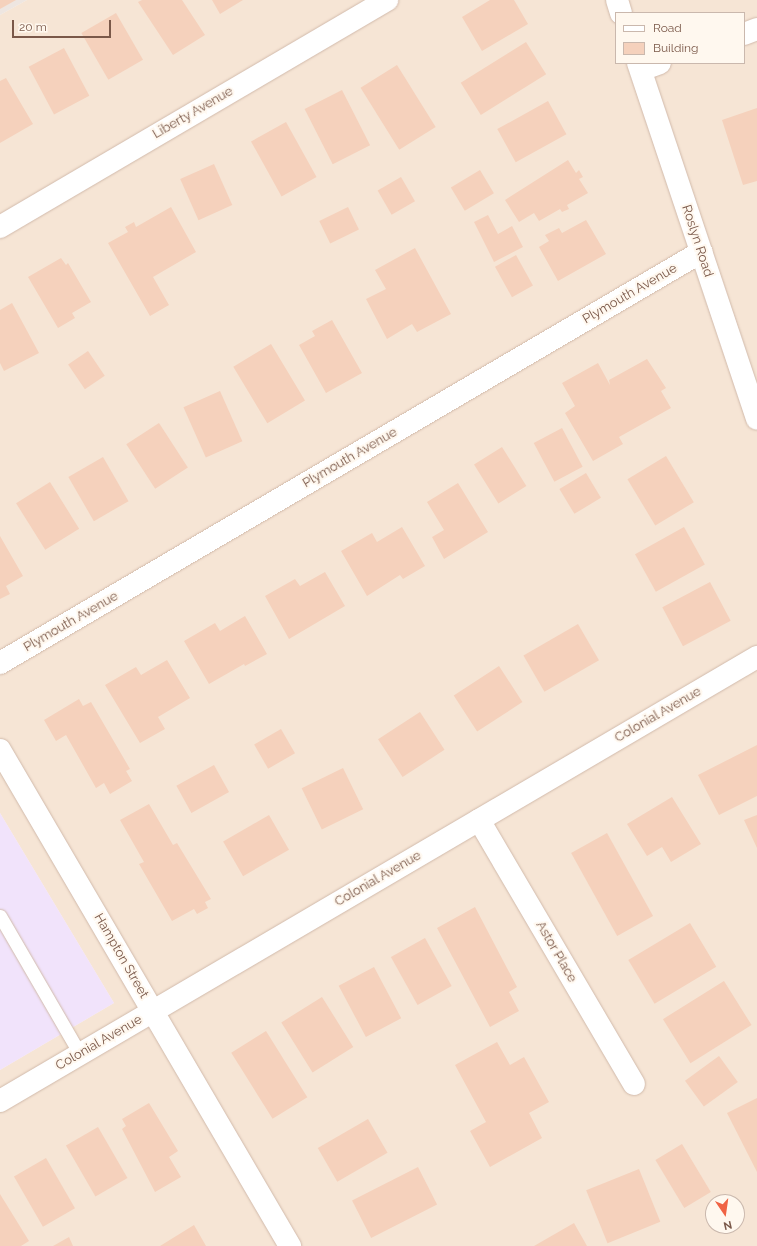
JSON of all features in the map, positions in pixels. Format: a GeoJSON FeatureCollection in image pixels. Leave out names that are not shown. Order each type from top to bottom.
{"type":"FeatureCollection","features":[{"type":"Feature","properties":{"kind":"street","name":"Liberty Avenue"},"geometry":{"type":"LineString","coordinates":[[0,226],[387,0]]}},
{"type":"Feature","properties":{"kind":"street"},"geometry":{"type":"LineString","coordinates":[[616,0],[621,12]]}},
{"type":"Feature","properties":{"kind":"street"},"geometry":{"type":"LineString","coordinates":[[745,34],[757,29]]}},
{"type":"Feature","properties":{"kind":"street","name":"Roslyn Road"},"geometry":{"type":"LineString","coordinates":[[646,65],[701,252],[757,419]]}},
{"type":"Feature","properties":{"kind":"street","name":"Plymouth Avenue"},"geometry":{"type":"LineString","coordinates":[[0,663],[701,252]]}},
{"type":"Feature","properties":{"kind":"street","name":"Colonial Avenue"},"geometry":{"type":"LineString","coordinates":[[0,1101],[757,657]]}},
{"type":"Feature","properties":{"kind":"street","name":"Hampton Street"},"geometry":{"type":"LineString","coordinates":[[0,750],[290,1246]]}},
{"type":"Feature","properties":{"kind":"street","name":"Astor Place"},"geometry":{"type":"LineString","coordinates":[[479,820],[634,1084]]}},
{"type":"Feature","properties":{"kind":"lane"},"geometry":{"type":"LineString","coordinates":[[0,916],[80,1054]]}},
{"type":"Feature","properties":{"kind":"shaded area"},"geometry":{"type":"Polygon","coordinates":[[[0,0],[27,0],[0,15],[0,0]]]}},
{"type":"Feature","properties":{"kind":"shaded area"},"geometry":{"type":"Polygon","coordinates":[[[27,0],[757,0],[757,1246],[0,1246],[0,1070],[114,1003],[0,813],[0,15],[27,0]]]}},
{"type":"Feature","properties":{"kind":"shaded area"},"geometry":{"type":"Polygon","coordinates":[[[0,813],[114,1003],[0,1070],[0,813]]]}},
{"type":"Feature","properties":{"kind":"building"},"geometry":{"type":"Polygon","coordinates":[[[0,0],[16,0],[0,9],[0,0]]]}},
{"type":"Feature","properties":{"kind":"building"},"geometry":{"type":"Polygon","coordinates":[[[142,0],[182,0],[205,35],[173,55],[138,2],[142,0]]]}},
{"type":"Feature","properties":{"kind":"building"},"geometry":{"type":"Polygon","coordinates":[[[212,0],[243,0],[220,14],[212,0]]]}},
{"type":"Feature","properties":{"kind":"building"},"geometry":{"type":"Polygon","coordinates":[[[490,0],[514,0],[528,24],[482,51],[462,17],[490,0]]]}},
{"type":"Feature","properties":{"kind":"building"},"geometry":{"type":"Polygon","coordinates":[[[116,13],[143,60],[108,80],[81,33],[116,13]]]}},
{"type":"Feature","properties":{"kind":"building"},"geometry":{"type":"Polygon","coordinates":[[[526,42],[546,74],[481,115],[461,83],[526,42]]]}},
{"type":"Feature","properties":{"kind":"building"},"geometry":{"type":"Polygon","coordinates":[[[64,48],[89,96],[54,114],[29,67],[64,48]]]}},
{"type":"Feature","properties":{"kind":"building"},"geometry":{"type":"Polygon","coordinates":[[[397,65],[436,127],[399,150],[361,88],[397,65]]]}},
{"type":"Feature","properties":{"kind":"building"},"geometry":{"type":"Polygon","coordinates":[[[6,78],[33,124],[0,143],[0,81],[6,78]]]}},
{"type":"Feature","properties":{"kind":"building"},"geometry":{"type":"Polygon","coordinates":[[[342,90],[370,145],[333,164],[305,109],[342,90]]]}},
{"type":"Feature","properties":{"kind":"building"},"geometry":{"type":"Polygon","coordinates":[[[548,101],[566,134],[516,162],[497,129],[548,101]]]}},
{"type":"Feature","properties":{"kind":"building"},"geometry":{"type":"Polygon","coordinates":[[[757,108],[757,181],[743,185],[722,120],[757,108]]]}},
{"type":"Feature","properties":{"kind":"building"},"geometry":{"type":"Polygon","coordinates":[[[286,122],[317,177],[282,196],[251,141],[286,122]]]}},
{"type":"Feature","properties":{"kind":"building"},"geometry":{"type":"Polygon","coordinates":[[[568,160],[576,173],[579,170],[583,177],[579,179],[588,193],[567,205],[569,209],[562,212],[560,209],[539,221],[534,213],[519,222],[505,200],[568,160]]]}},
{"type":"Feature","properties":{"kind":"building"},"geometry":{"type":"Polygon","coordinates":[[[214,164],[232,205],[199,220],[180,179],[214,164]]]}},
{"type":"Feature","properties":{"kind":"building"},"geometry":{"type":"Polygon","coordinates":[[[480,170],[494,193],[465,211],[451,188],[480,170]]]}},
{"type":"Feature","properties":{"kind":"building"},"geometry":{"type":"Polygon","coordinates":[[[401,177],[415,201],[392,215],[378,191],[401,177]]]}},
{"type":"Feature","properties":{"kind":"building"},"geometry":{"type":"Polygon","coordinates":[[[171,207],[196,252],[153,277],[169,305],[150,316],[108,243],[128,232],[125,227],[134,222],[136,227],[171,207]]]}},
{"type":"Feature","properties":{"kind":"building"},"geometry":{"type":"Polygon","coordinates":[[[348,207],[359,229],[330,243],[319,221],[348,207]]]}},
{"type":"Feature","properties":{"kind":"building"},"geometry":{"type":"Polygon","coordinates":[[[488,215],[498,234],[512,226],[523,247],[494,262],[474,222],[488,215]]]}},
{"type":"Feature","properties":{"kind":"building"},"geometry":{"type":"Polygon","coordinates":[[[586,220],[606,254],[558,281],[539,247],[549,241],[545,235],[559,228],[562,233],[586,220]]]}},
{"type":"Feature","properties":{"kind":"building"},"geometry":{"type":"Polygon","coordinates":[[[415,248],[451,314],[417,332],[412,324],[387,339],[366,299],[386,289],[375,270],[415,248]]]}},
{"type":"Feature","properties":{"kind":"building"},"geometry":{"type":"Polygon","coordinates":[[[516,255],[533,286],[512,297],[495,267],[516,255]]]}},
{"type":"Feature","properties":{"kind":"building"},"geometry":{"type":"Polygon","coordinates":[[[61,258],[66,265],[68,263],[91,302],[72,313],[75,318],[58,328],[28,277],[61,258]]]}},
{"type":"Feature","properties":{"kind":"building"},"geometry":{"type":"Polygon","coordinates":[[[12,303],[39,353],[4,371],[0,363],[0,310],[12,303]]]}},
{"type":"Feature","properties":{"kind":"building"},"geometry":{"type":"Polygon","coordinates":[[[332,320],[362,373],[326,393],[299,345],[315,336],[312,331],[332,320]]]}},
{"type":"Feature","properties":{"kind":"building"},"geometry":{"type":"Polygon","coordinates":[[[271,344],[305,401],[267,423],[233,367],[271,344]]]}},
{"type":"Feature","properties":{"kind":"building"},"geometry":{"type":"Polygon","coordinates":[[[88,351],[105,376],[85,389],[68,364],[88,351]]]}},
{"type":"Feature","properties":{"kind":"building"},"geometry":{"type":"Polygon","coordinates":[[[647,359],[666,388],[661,391],[671,408],[619,437],[623,444],[593,461],[565,413],[575,406],[562,383],[598,363],[610,385],[609,380],[647,359]]]}},
{"type":"Feature","properties":{"kind":"building"},"geometry":{"type":"Polygon","coordinates":[[[220,391],[242,441],[206,458],[183,407],[220,391]]]}},
{"type":"Feature","properties":{"kind":"building"},"geometry":{"type":"Polygon","coordinates":[[[159,423],[188,467],[155,489],[126,444],[159,423]]]}},
{"type":"Feature","properties":{"kind":"building"},"geometry":{"type":"Polygon","coordinates":[[[562,428],[583,467],[554,482],[534,443],[562,428]]]}},
{"type":"Feature","properties":{"kind":"building"},"geometry":{"type":"Polygon","coordinates":[[[502,447],[526,486],[498,503],[474,464],[502,447]]]}},
{"type":"Feature","properties":{"kind":"building"},"geometry":{"type":"Polygon","coordinates":[[[666,456],[694,502],[655,525],[627,479],[666,456]]]}},
{"type":"Feature","properties":{"kind":"building"},"geometry":{"type":"Polygon","coordinates":[[[103,457],[128,501],[94,521],[68,477],[103,457]]]}},
{"type":"Feature","properties":{"kind":"building"},"geometry":{"type":"Polygon","coordinates":[[[586,473],[601,498],[574,514],[559,489],[586,473]]]}},
{"type":"Feature","properties":{"kind":"building"},"geometry":{"type":"Polygon","coordinates":[[[50,482],[79,529],[45,550],[16,503],[50,482]]]}},
{"type":"Feature","properties":{"kind":"building"},"geometry":{"type":"Polygon","coordinates":[[[458,483],[488,532],[444,559],[432,537],[444,530],[427,502],[458,483]]]}},
{"type":"Feature","properties":{"kind":"building"},"geometry":{"type":"Polygon","coordinates":[[[402,527],[425,566],[403,579],[400,575],[367,596],[341,551],[372,533],[377,542],[402,527]]]}},
{"type":"Feature","properties":{"kind":"building"},"geometry":{"type":"Polygon","coordinates":[[[684,527],[705,565],[656,592],[635,554],[684,527]]]}},
{"type":"Feature","properties":{"kind":"building"},"geometry":{"type":"Polygon","coordinates":[[[0,536],[23,576],[6,586],[10,594],[0,599],[0,536]]]}},
{"type":"Feature","properties":{"kind":"building"},"geometry":{"type":"Polygon","coordinates":[[[325,572],[345,606],[289,639],[265,596],[295,579],[300,586],[325,572]]]}},
{"type":"Feature","properties":{"kind":"building"},"geometry":{"type":"Polygon","coordinates":[[[710,582],[731,621],[683,646],[662,607],[710,582]]]}},
{"type":"Feature","properties":{"kind":"building"},"geometry":{"type":"Polygon","coordinates":[[[245,616],[267,654],[245,666],[244,664],[209,684],[184,641],[215,623],[220,631],[245,616]]]}},
{"type":"Feature","properties":{"kind":"building"},"geometry":{"type":"Polygon","coordinates":[[[578,624],[599,660],[544,692],[523,656],[578,624]]]}},
{"type":"Feature","properties":{"kind":"building"},"geometry":{"type":"Polygon","coordinates":[[[167,660],[190,698],[158,717],[165,729],[140,743],[105,685],[136,667],[141,675],[167,660]]]}},
{"type":"Feature","properties":{"kind":"building"},"geometry":{"type":"Polygon","coordinates":[[[499,666],[522,702],[477,731],[454,695],[499,666]]]}},
{"type":"Feature","properties":{"kind":"building"},"geometry":{"type":"Polygon","coordinates":[[[79,699],[83,706],[91,702],[130,769],[126,771],[132,781],[110,794],[104,783],[96,788],[66,735],[56,741],[44,720],[79,699]]]}},
{"type":"Feature","properties":{"kind":"building"},"geometry":{"type":"Polygon","coordinates":[[[420,712],[445,750],[403,777],[378,739],[420,712]]]}},
{"type":"Feature","properties":{"kind":"building"},"geometry":{"type":"Polygon","coordinates":[[[281,729],[295,753],[268,769],[254,744],[281,729]]]}},
{"type":"Feature","properties":{"kind":"building"},"geometry":{"type":"Polygon","coordinates":[[[757,745],[757,796],[719,815],[698,775],[757,745]]]}},
{"type":"Feature","properties":{"kind":"building"},"geometry":{"type":"Polygon","coordinates":[[[214,765],[229,792],[191,813],[176,786],[214,765]]]}},
{"type":"Feature","properties":{"kind":"building"},"geometry":{"type":"Polygon","coordinates":[[[343,768],[363,809],[322,830],[302,788],[343,768]]]}},
{"type":"Feature","properties":{"kind":"building"},"geometry":{"type":"Polygon","coordinates":[[[672,797],[701,844],[671,862],[662,847],[647,856],[627,824],[672,797]]]}},
{"type":"Feature","properties":{"kind":"building"},"geometry":{"type":"Polygon","coordinates":[[[149,804],[173,845],[177,843],[211,899],[205,902],[208,908],[197,914],[194,909],[172,921],[139,864],[144,862],[120,820],[149,804]]]}},
{"type":"Feature","properties":{"kind":"building"},"geometry":{"type":"Polygon","coordinates":[[[269,815],[289,850],[243,876],[223,842],[269,815]]]}},
{"type":"Feature","properties":{"kind":"building"},"geometry":{"type":"Polygon","coordinates":[[[757,815],[757,848],[744,820],[757,815]]]}},
{"type":"Feature","properties":{"kind":"building"},"geometry":{"type":"Polygon","coordinates":[[[607,833],[653,916],[617,936],[571,853],[607,833]]]}},
{"type":"Feature","properties":{"kind":"building"},"geometry":{"type":"Polygon","coordinates":[[[475,907],[517,987],[509,992],[519,1011],[490,1027],[437,928],[475,907]]]}},
{"type":"Feature","properties":{"kind":"building"},"geometry":{"type":"Polygon","coordinates":[[[690,923],[716,967],[655,1004],[628,960],[690,923]]]}},
{"type":"Feature","properties":{"kind":"building"},"geometry":{"type":"Polygon","coordinates":[[[425,938],[452,986],[418,1005],[391,957],[425,938]]]}},
{"type":"Feature","properties":{"kind":"building"},"geometry":{"type":"Polygon","coordinates":[[[374,967],[401,1018],[366,1037],[339,986],[374,967]]]}},
{"type":"Feature","properties":{"kind":"building"},"geometry":{"type":"Polygon","coordinates":[[[724,981],[752,1025],[690,1063],[663,1019],[724,981]]]}},
{"type":"Feature","properties":{"kind":"building"},"geometry":{"type":"Polygon","coordinates":[[[322,997],[353,1047],[313,1072],[281,1022],[322,997]]]}},
{"type":"Feature","properties":{"kind":"building"},"geometry":{"type":"Polygon","coordinates":[[[266,1031],[307,1097],[273,1119],[231,1053],[266,1031]]]}},
{"type":"Feature","properties":{"kind":"building"},"geometry":{"type":"Polygon","coordinates":[[[497,1042],[510,1065],[524,1057],[549,1102],[529,1113],[542,1138],[490,1167],[470,1131],[486,1122],[455,1065],[497,1042]]]}},
{"type":"Feature","properties":{"kind":"building"},"geometry":{"type":"Polygon","coordinates":[[[719,1056],[738,1082],[704,1107],[685,1081],[719,1056]]]}},
{"type":"Feature","properties":{"kind":"building"},"geometry":{"type":"Polygon","coordinates":[[[757,1098],[757,1172],[727,1113],[757,1098]]]}},
{"type":"Feature","properties":{"kind":"building"},"geometry":{"type":"Polygon","coordinates":[[[149,1103],[178,1151],[169,1157],[181,1177],[155,1192],[122,1129],[126,1126],[122,1119],[149,1103]]]}},
{"type":"Feature","properties":{"kind":"building"},"geometry":{"type":"Polygon","coordinates":[[[368,1119],[388,1153],[337,1182],[318,1148],[368,1119]]]}},
{"type":"Feature","properties":{"kind":"building"},"geometry":{"type":"Polygon","coordinates":[[[98,1127],[128,1178],[95,1197],[66,1146],[98,1127]]]}},
{"type":"Feature","properties":{"kind":"building"},"geometry":{"type":"Polygon","coordinates":[[[682,1144],[711,1192],[705,1194],[705,1196],[684,1208],[655,1160],[682,1144]]]}},
{"type":"Feature","properties":{"kind":"building"},"geometry":{"type":"Polygon","coordinates":[[[46,1158],[75,1208],[43,1227],[14,1176],[46,1158]]]}},
{"type":"Feature","properties":{"kind":"building"},"geometry":{"type":"Polygon","coordinates":[[[418,1167],[437,1204],[371,1238],[352,1201],[418,1167]]]}},
{"type":"Feature","properties":{"kind":"building"},"geometry":{"type":"Polygon","coordinates":[[[639,1169],[660,1222],[608,1243],[586,1190],[639,1169]]]}},
{"type":"Feature","properties":{"kind":"building"},"geometry":{"type":"Polygon","coordinates":[[[0,1194],[29,1241],[21,1246],[0,1246],[0,1194]]]}},
{"type":"Feature","properties":{"kind":"building"},"geometry":{"type":"Polygon","coordinates":[[[574,1223],[587,1246],[534,1246],[574,1223]]]}},
{"type":"Feature","properties":{"kind":"building"},"geometry":{"type":"Polygon","coordinates":[[[194,1225],[206,1246],[160,1246],[194,1225]]]}},
{"type":"Feature","properties":{"kind":"building"},"geometry":{"type":"Polygon","coordinates":[[[69,1237],[73,1246],[53,1246],[69,1237]]]}}]}
